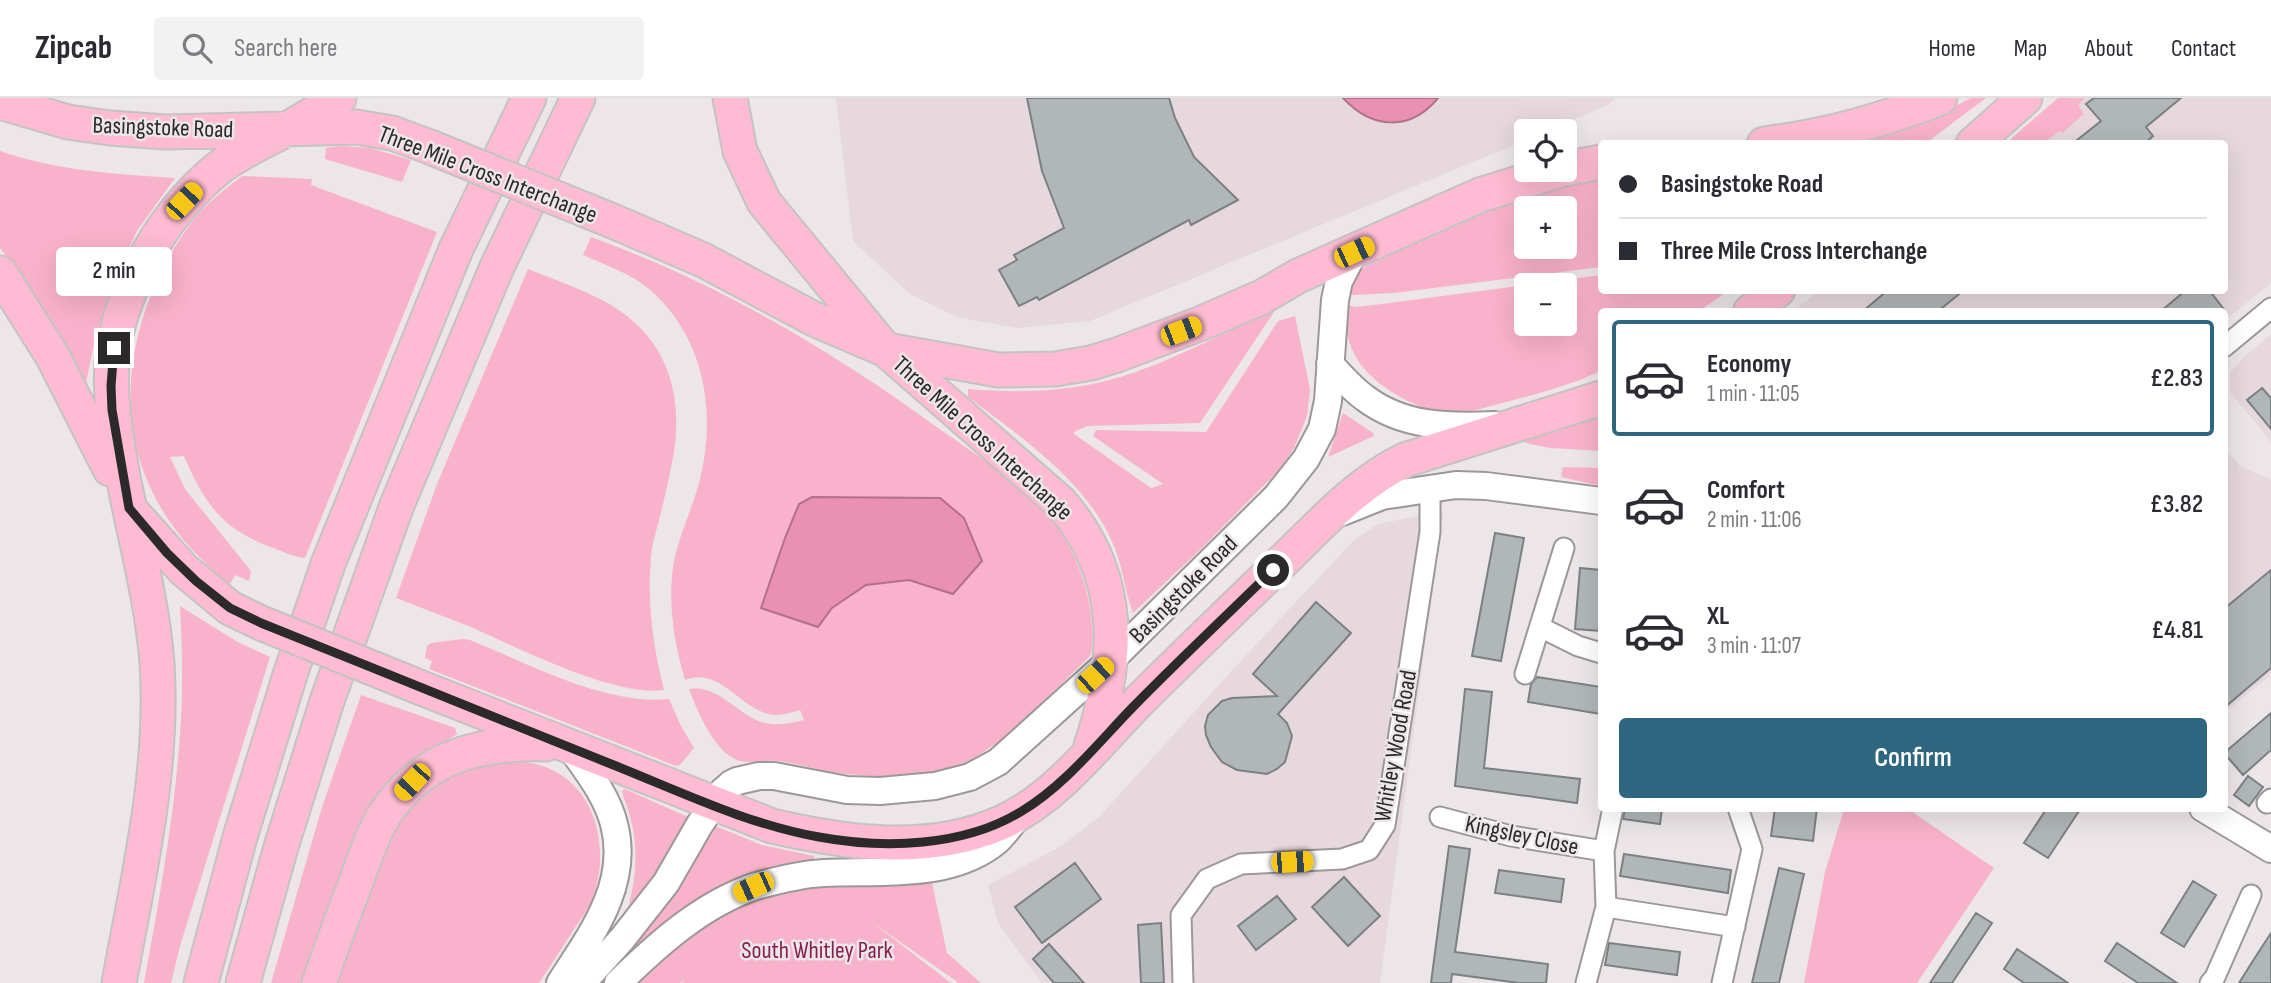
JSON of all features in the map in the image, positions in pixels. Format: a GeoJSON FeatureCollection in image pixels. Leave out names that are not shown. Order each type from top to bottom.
{"type":"FeatureCollection","features":[{"type":"Feature","properties":{"kind":"highway"},"geometry":{"type":"LineString","coordinates":[[287,129],[339,98]]}},
{"type":"Feature","properties":{"kind":"highway"},"geometry":{"type":"LineString","coordinates":[[201,983],[240,838],[328,564],[456,249],[529,98]]}},
{"type":"Feature","properties":{"kind":"highway"},"geometry":{"type":"LineString","coordinates":[[243,983],[289,820],[327,701],[397,505],[497,267],[578,98]]}},
{"type":"Feature","properties":{"kind":"highway"},"geometry":{"type":"LineString","coordinates":[[730,98],[740,151],[764,202],[886,350],[998,370],[1055,369],[1117,355],[1262,297],[1298,276],[1480,195],[1521,182]]}},
{"type":"Feature","properties":{"kind":"highway"},"geometry":{"type":"LineString","coordinates":[[1787,140],[1886,119],[1940,98]]}},
{"type":"Feature","properties":{"kind":"highway"},"geometry":{"type":"LineString","coordinates":[[1978,140],[2025,98]]}},
{"type":"Feature","properties":{"kind":"highway","name":"Basingstoke Road"},"geometry":{"type":"LineString","coordinates":[[0,102],[68,122],[110,128],[166,132],[287,129]]}},
{"type":"Feature","properties":{"kind":"highway","name":"Three Mile Cross Interchange"},"geometry":{"type":"LineString","coordinates":[[356,127],[392,133],[430,147],[703,260],[814,319],[886,350],[982,436],[1048,490],[1075,518],[1093,550],[1105,584],[1112,623],[1111,660],[1104,701],[1089,752],[1068,774],[1024,811],[999,824],[922,841],[888,843],[819,837],[772,826],[713,804],[261,623],[230,608],[184,570],[129,508],[113,420],[111,386],[117,328],[131,287],[159,234],[177,209],[222,165],[287,129],[356,127]]}},
{"type":"Feature","properties":{"kind":"highway"},"geometry":{"type":"LineString","coordinates":[[1577,166],[1598,163]]}},
{"type":"Feature","properties":{"kind":"highway"},"geometry":{"type":"LineString","coordinates":[[0,274],[53,357],[129,508],[152,620],[158,707],[154,769],[147,826],[119,983]]}},
{"type":"Feature","properties":{"kind":"highway","name":"Basingstoke Road"},"geometry":{"type":"LineString","coordinates":[[1089,752],[1184,656],[1367,483],[1405,460],[1598,399]]}},
{"type":"Feature","properties":{"kind":"highway"},"geometry":{"type":"LineString","coordinates":[[319,983],[382,819],[412,782],[444,760],[476,749],[519,743],[567,746]]}},
{"type":"Feature","properties":{"kind":"main road","name":"Basingstoke Road"},"geometry":{"type":"LineString","coordinates":[[713,804],[723,791],[737,780],[759,776],[774,776],[847,790],[880,791],[935,786],[970,777],[998,762],[1111,660],[1298,472],[1322,429],[1328,401],[1335,300],[1339,281],[1354,252]]}},
{"type":"Feature","properties":{"kind":"main road"},"geometry":{"type":"LineString","coordinates":[[1330,364],[1363,397],[1376,406],[1410,421],[1451,425],[1517,424]]}},
{"type":"Feature","properties":{"kind":"main road","name":"Basingstoke Road"},"geometry":{"type":"LineString","coordinates":[[1327,518],[1382,496],[1430,488],[1472,485],[1598,501]]}},
{"type":"Feature","properties":{"kind":"main road"},"geometry":{"type":"LineString","coordinates":[[560,983],[604,912],[613,889],[617,862],[614,821],[595,782],[567,746]]}},
{"type":"Feature","properties":{"kind":"main road"},"geometry":{"type":"LineString","coordinates":[[582,983],[622,939],[666,883],[713,804]]}},
{"type":"Feature","properties":{"kind":"main road"},"geometry":{"type":"LineString","coordinates":[[618,983],[687,923],[726,899],[753,887],[809,874],[884,874],[927,869],[983,850],[998,839],[1024,811]]}},
{"type":"Feature","properties":{"kind":"main road"},"geometry":{"type":"LineString","coordinates":[[2210,812],[2271,849]]}},
{"type":"Feature","properties":{"kind":"street"},"geometry":{"type":"LineString","coordinates":[[2228,344],[2271,308]]}},
{"type":"Feature","properties":{"kind":"street","name":"Whitley Wood Road"},"geometry":{"type":"LineString","coordinates":[[1182,983],[1181,915],[1207,879],[1241,864],[1342,859],[1369,850],[1385,825],[1430,533],[1430,488]]}},
{"type":"Feature","properties":{"kind":"street"},"geometry":{"type":"LineString","coordinates":[[1525,674],[1564,548]]}},
{"type":"Feature","properties":{"kind":"street"},"geometry":{"type":"LineString","coordinates":[[1541,627],[1578,646],[1598,652]]}},
{"type":"Feature","properties":{"kind":"street","name":"Kingsley Close"},"geometry":{"type":"LineString","coordinates":[[1586,983],[1606,907],[1604,851],[1612,812]]}},
{"type":"Feature","properties":{"kind":"street"},"geometry":{"type":"LineString","coordinates":[[1722,983],[1752,849],[1739,812]]}},
{"type":"Feature","properties":{"kind":"street","name":"Kingsley Close"},"geometry":{"type":"LineString","coordinates":[[1440,817],[1511,836],[1604,851]]}},
{"type":"Feature","properties":{"kind":"street"},"geometry":{"type":"LineString","coordinates":[[2210,983],[2251,895]]}},
{"type":"Feature","properties":{"kind":"street"},"geometry":{"type":"LineString","coordinates":[[1606,907],[1735,927]]}},
{"type":"Feature","properties":{"kind":"shaded area"},"geometry":{"type":"Polygon","coordinates":[[[836,98],[1615,98],[1608,105],[1575,119],[1514,119],[1514,145],[1090,321],[1015,328],[957,317],[910,294],[853,241],[836,98]]]}},
{"type":"Feature","properties":{"kind":"shaded area"},"geometry":{"type":"Polygon","coordinates":[[[1343,98],[1438,98],[1415,117],[1391,122],[1366,116],[1343,98]]]}},
{"type":"Feature","properties":{"kind":"shaded area"},"geometry":{"type":"Polygon","coordinates":[[[2058,98],[2271,98],[2271,283],[2228,318],[2228,308],[1797,308],[1815,294],[2228,294],[2228,140],[2009,140],[2058,98]]]}},
{"type":"Feature","properties":{"kind":"shaded area"},"geometry":{"type":"Polygon","coordinates":[[[2271,334],[2271,442],[2230,392],[2230,373],[2271,334]]]}},
{"type":"Feature","properties":{"kind":"shaded area"},"geometry":{"type":"Polygon","coordinates":[[[2228,452],[2240,466],[2271,480],[2271,675],[2228,710],[2228,452]]]}},
{"type":"Feature","properties":{"kind":"shaded area"},"geometry":{"type":"Polygon","coordinates":[[[812,497],[940,498],[964,518],[982,561],[953,594],[909,580],[866,585],[832,608],[818,627],[761,608],[799,504],[812,497]]]}},
{"type":"Feature","properties":{"kind":"shaded area"},"geometry":{"type":"Polygon","coordinates":[[[1443,511],[1380,983],[1042,983],[998,923],[988,885],[1060,847],[1098,818],[1354,540],[1378,524],[1443,511]]]}},
{"type":"Feature","properties":{"kind":"green space"},"geometry":{"type":"Polygon","coordinates":[[[1971,98],[1986,98],[1930,140],[1869,140],[1915,124],[1971,98]]]}},
{"type":"Feature","properties":{"kind":"green space"},"geometry":{"type":"Polygon","coordinates":[[[2058,98],[2085,98],[2078,105],[2084,114],[2062,133],[2060,131],[2047,140],[2009,140],[2058,98]]]}},
{"type":"Feature","properties":{"kind":"green space"},"geometry":{"type":"Polygon","coordinates":[[[326,148],[370,148],[411,160],[402,182],[325,159],[326,148]]]}},
{"type":"Feature","properties":{"kind":"green space"},"geometry":{"type":"Polygon","coordinates":[[[0,151],[65,167],[175,178],[137,231],[119,268],[96,334],[86,383],[18,272],[0,248],[0,151]]]}},
{"type":"Feature","properties":{"kind":"green space"},"geometry":{"type":"Polygon","coordinates":[[[242,176],[312,179],[311,185],[437,232],[305,558],[255,541],[228,523],[208,502],[184,456],[170,457],[185,489],[251,571],[249,581],[235,575],[230,584],[195,553],[154,496],[138,452],[131,402],[135,348],[151,295],[163,269],[196,216],[242,176]]]}},
{"type":"Feature","properties":{"kind":"green space"},"geometry":{"type":"Polygon","coordinates":[[[1598,179],[1598,267],[1553,273],[1514,273],[1514,278],[1394,293],[1347,293],[1363,268],[1455,222],[1514,200],[1514,259],[1577,259],[1577,196],[1524,196],[1540,190],[1598,179]]]}},
{"type":"Feature","properties":{"kind":"green space"},"geometry":{"type":"Polygon","coordinates":[[[591,237],[728,297],[856,372],[1000,472],[1047,515],[1058,528],[1075,558],[1090,607],[1093,636],[1090,656],[998,742],[952,768],[904,776],[870,776],[832,772],[777,761],[745,762],[727,754],[707,728],[689,689],[710,691],[765,723],[780,724],[804,720],[800,710],[776,715],[757,710],[728,689],[708,679],[697,677],[685,680],[674,628],[672,576],[677,551],[697,491],[705,453],[706,401],[702,376],[683,329],[668,308],[634,278],[583,255],[591,237]],[[799,504],[761,608],[832,608],[866,585],[909,580],[953,594],[799,504]]]}},
{"type":"Feature","properties":{"kind":"green space"},"geometry":{"type":"Polygon","coordinates":[[[528,269],[602,300],[624,313],[641,329],[666,366],[676,409],[676,433],[664,502],[652,547],[650,574],[652,624],[664,690],[643,690],[593,679],[396,598],[437,484],[528,269]]]}},
{"type":"Feature","properties":{"kind":"green space"},"geometry":{"type":"Polygon","coordinates":[[[1598,275],[1598,294],[1724,294],[1703,308],[1598,308],[1598,372],[1538,394],[1462,413],[1431,410],[1402,398],[1376,381],[1357,359],[1349,342],[1347,305],[1356,307],[1514,286],[1514,336],[1577,336],[1577,278],[1598,275]]]}},
{"type":"Feature","properties":{"kind":"green space"},"geometry":{"type":"Polygon","coordinates":[[[1276,309],[1200,423],[1087,426],[1074,432],[1151,488],[1163,484],[1093,436],[1096,430],[1206,432],[1278,321],[1295,316],[1310,389],[1307,416],[1294,448],[1282,467],[1133,613],[1114,546],[1087,501],[1070,481],[1031,445],[968,397],[968,389],[1035,391],[1102,382],[1168,360],[1276,309]]]}},
{"type":"Feature","properties":{"kind":"green space"},"geometry":{"type":"Polygon","coordinates":[[[1343,413],[1374,436],[1328,457],[1343,413]]]}},
{"type":"Feature","properties":{"kind":"green space"},"geometry":{"type":"Polygon","coordinates":[[[1598,418],[1598,451],[1550,448],[1525,443],[1525,439],[1598,418]]]}},
{"type":"Feature","properties":{"kind":"green space"},"geometry":{"type":"Polygon","coordinates":[[[1563,467],[1598,468],[1598,485],[1561,477],[1563,467]]]}},
{"type":"Feature","properties":{"kind":"green space"},"geometry":{"type":"Polygon","coordinates":[[[180,606],[236,641],[270,657],[180,946],[171,983],[144,983],[167,851],[179,752],[182,691],[180,606]]]}},
{"type":"Feature","properties":{"kind":"green space"},"geometry":{"type":"Polygon","coordinates":[[[463,639],[594,689],[620,696],[669,699],[694,748],[680,765],[676,766],[429,669],[432,661],[425,658],[427,646],[431,643],[463,639]]]}},
{"type":"Feature","properties":{"kind":"green space"},"geometry":{"type":"Polygon","coordinates":[[[361,695],[455,728],[457,734],[411,763],[306,983],[271,983],[322,807],[361,695]]]}},
{"type":"Feature","properties":{"kind":"green space"},"geometry":{"type":"Polygon","coordinates":[[[507,760],[543,766],[570,781],[591,811],[600,847],[597,885],[589,906],[539,983],[330,983],[368,871],[417,794],[459,768],[507,760]]]}},
{"type":"Feature","properties":{"kind":"green space"},"geometry":{"type":"Polygon","coordinates":[[[625,789],[688,817],[669,856],[633,907],[629,904],[635,849],[632,823],[622,791],[625,789]]]}},
{"type":"Feature","properties":{"kind":"green space"},"geometry":{"type":"Polygon","coordinates":[[[1843,812],[1912,812],[1994,868],[1917,983],[1804,983],[1825,872],[1843,812]]]}},
{"type":"Feature","properties":{"kind":"green space"},"geometry":{"type":"Polygon","coordinates":[[[715,826],[762,845],[814,856],[814,859],[762,871],[636,951],[602,983],[596,983],[711,827],[715,826]]]}},
{"type":"Feature","properties":{"kind":"green space","name":"South Whitley Park"},"geometry":{"type":"Polygon","coordinates":[[[931,878],[947,953],[981,983],[959,983],[873,923],[951,983],[682,983],[684,980],[680,983],[630,983],[688,930],[764,889],[931,878]]]}},
{"type":"Feature","properties":{"kind":"building"},"geometry":{"type":"Polygon","coordinates":[[[1027,98],[1169,98],[1175,118],[1194,157],[1238,200],[1191,225],[1189,220],[1039,300],[1037,297],[1019,306],[999,270],[1017,260],[1014,255],[1064,228],[1042,171],[1027,98]]]}},
{"type":"Feature","properties":{"kind":"building"},"geometry":{"type":"Polygon","coordinates":[[[2094,98],[2181,98],[2146,127],[2153,136],[2148,140],[2077,140],[2101,121],[2086,104],[2094,98]]]}},
{"type":"Feature","properties":{"kind":"building"},"geometry":{"type":"Polygon","coordinates":[[[1883,294],[1959,294],[1942,308],[1867,308],[1883,294]]]}},
{"type":"Feature","properties":{"kind":"building"},"geometry":{"type":"Polygon","coordinates":[[[2181,294],[2212,294],[2223,308],[2165,308],[2181,294]]]}},
{"type":"Feature","properties":{"kind":"building"},"geometry":{"type":"Polygon","coordinates":[[[2262,388],[2271,398],[2271,429],[2247,400],[2262,388]]]}},
{"type":"Feature","properties":{"kind":"building"},"geometry":{"type":"Polygon","coordinates":[[[1495,533],[1524,538],[1501,661],[1472,656],[1495,533]]]}},
{"type":"Feature","properties":{"kind":"building"},"geometry":{"type":"Polygon","coordinates":[[[1580,568],[1598,570],[1598,631],[1575,629],[1580,568]]]}},
{"type":"Feature","properties":{"kind":"building"},"geometry":{"type":"Polygon","coordinates":[[[2271,570],[2271,668],[2228,705],[2228,606],[2271,570]]]}},
{"type":"Feature","properties":{"kind":"building"},"geometry":{"type":"Polygon","coordinates":[[[1316,602],[1351,633],[1278,714],[1287,723],[1292,736],[1285,762],[1267,774],[1237,770],[1222,762],[1211,747],[1205,726],[1208,715],[1222,701],[1232,698],[1277,696],[1253,674],[1316,602]]]}},
{"type":"Feature","properties":{"kind":"building"},"geometry":{"type":"Polygon","coordinates":[[[1537,677],[1598,687],[1598,714],[1528,702],[1531,684],[1537,677]]]}},
{"type":"Feature","properties":{"kind":"building"},"geometry":{"type":"Polygon","coordinates":[[[1465,689],[1492,692],[1484,768],[1580,779],[1577,803],[1455,786],[1465,689]]]}},
{"type":"Feature","properties":{"kind":"building"},"geometry":{"type":"Polygon","coordinates":[[[2271,713],[2271,750],[2243,775],[2228,758],[2228,750],[2271,713]]]}},
{"type":"Feature","properties":{"kind":"building"},"geometry":{"type":"Polygon","coordinates":[[[2248,776],[2263,787],[2249,806],[2234,795],[2248,776]]]}},
{"type":"Feature","properties":{"kind":"building"},"geometry":{"type":"Polygon","coordinates":[[[1624,812],[1662,812],[1660,824],[1623,819],[1624,812]]]}},
{"type":"Feature","properties":{"kind":"building"},"geometry":{"type":"Polygon","coordinates":[[[1774,812],[1817,812],[1813,841],[1771,836],[1774,812]]]}},
{"type":"Feature","properties":{"kind":"building"},"geometry":{"type":"Polygon","coordinates":[[[2044,812],[2078,812],[2048,858],[2024,843],[2044,812]]]}},
{"type":"Feature","properties":{"kind":"building"},"geometry":{"type":"Polygon","coordinates":[[[1449,846],[1470,849],[1455,952],[1548,964],[1546,983],[1519,983],[1452,974],[1451,983],[1431,983],[1449,846]]]}},
{"type":"Feature","properties":{"kind":"building"},"geometry":{"type":"Polygon","coordinates":[[[1624,854],[1731,870],[1728,893],[1620,876],[1624,854]]]}},
{"type":"Feature","properties":{"kind":"building"},"geometry":{"type":"Polygon","coordinates":[[[1075,863],[1101,899],[1042,943],[1015,907],[1075,863]]]}},
{"type":"Feature","properties":{"kind":"building"},"geometry":{"type":"Polygon","coordinates":[[[1779,868],[1804,874],[1779,983],[1752,983],[1779,868]]]}},
{"type":"Feature","properties":{"kind":"building"},"geometry":{"type":"Polygon","coordinates":[[[1499,870],[1564,879],[1561,902],[1495,893],[1499,870]]]}},
{"type":"Feature","properties":{"kind":"building"},"geometry":{"type":"Polygon","coordinates":[[[1344,877],[1380,916],[1348,946],[1312,907],[1344,877]]]}},
{"type":"Feature","properties":{"kind":"building"},"geometry":{"type":"Polygon","coordinates":[[[2193,881],[2216,895],[2184,947],[2161,933],[2193,881]]]}},
{"type":"Feature","properties":{"kind":"building"},"geometry":{"type":"Polygon","coordinates":[[[1277,896],[1296,919],[1256,950],[1238,926],[1277,896]]]}},
{"type":"Feature","properties":{"kind":"building"},"geometry":{"type":"Polygon","coordinates":[[[1976,913],[1992,923],[1952,983],[1930,983],[1976,913]]]}},
{"type":"Feature","properties":{"kind":"building"},"geometry":{"type":"Polygon","coordinates":[[[1161,923],[1164,983],[1141,983],[1138,925],[1161,923]]]}},
{"type":"Feature","properties":{"kind":"building"},"geometry":{"type":"Polygon","coordinates":[[[2271,933],[2271,983],[2239,983],[2256,956],[2271,933]]]}},
{"type":"Feature","properties":{"kind":"building"},"geometry":{"type":"Polygon","coordinates":[[[1609,943],[1680,952],[1677,975],[1605,965],[1609,943]]]}},
{"type":"Feature","properties":{"kind":"building"},"geometry":{"type":"Polygon","coordinates":[[[2117,943],[2177,983],[2138,983],[2105,961],[2117,943]]]}},
{"type":"Feature","properties":{"kind":"building"},"geometry":{"type":"Polygon","coordinates":[[[1049,944],[1084,983],[1054,983],[1033,959],[1049,944]]]}},
{"type":"Feature","properties":{"kind":"building"},"geometry":{"type":"Polygon","coordinates":[[[2017,949],[2068,983],[2024,983],[2004,969],[2017,949]]]}},
{"type":"Feature","properties":{"kind":"route"},"geometry":{"type":"LineString","coordinates":[[114,348],[112,410],[129,508],[184,570],[230,608],[562,745],[772,826],[819,837],[867,843],[922,841],[999,824],[1024,811],[1068,774],[1273,570]]}}]}
